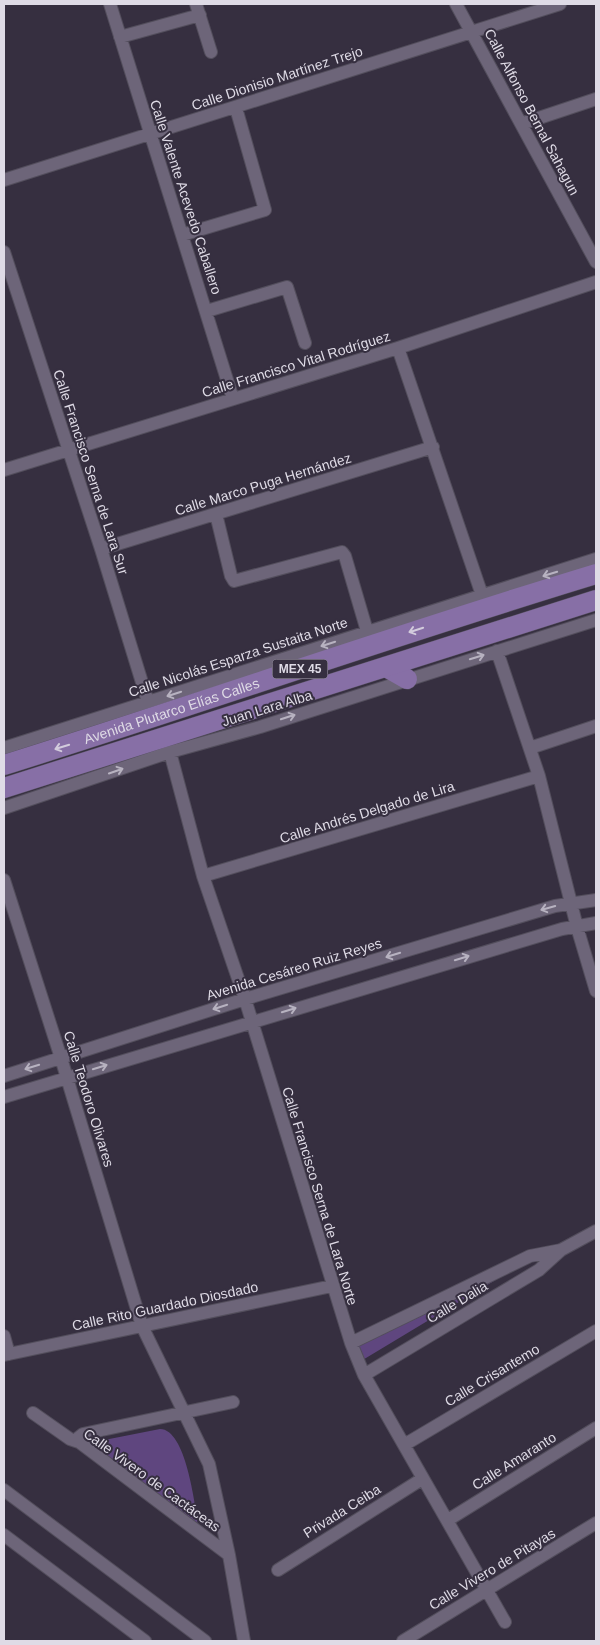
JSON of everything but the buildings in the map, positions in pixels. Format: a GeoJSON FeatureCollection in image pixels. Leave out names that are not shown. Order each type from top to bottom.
{"type":"FeatureCollection","features":[{"type":"Feature","properties":{"kind":"main road","name":"Avenida Plutarco Elías Calles"},"geometry":{"type":"LineString","coordinates":[[4,765],[596,574]]}},
{"type":"Feature","properties":{"kind":"main road","name":"Avenida Plutarco Elías Calles"},"geometry":{"type":"LineString","coordinates":[[4,788],[256,718],[386,667],[596,600]]}},
{"type":"Feature","properties":{"kind":"main road"},"geometry":{"type":"LineString","coordinates":[[364,632],[385,641]]}},
{"type":"Feature","properties":{"kind":"main road"},"geometry":{"type":"LineString","coordinates":[[240,689],[259,667]]}},
{"type":"Feature","properties":{"kind":"main road"},"geometry":{"type":"LineString","coordinates":[[386,667],[407,679]]}},
{"type":"Feature","properties":{"kind":"street","name":"Calle Valente Acevedo Caballero"},"geometry":{"type":"LineString","coordinates":[[110,4],[233,399]]}},
{"type":"Feature","properties":{"kind":"street","name":"Calle Alfonso Bernal Sahagun"},"geometry":{"type":"LineString","coordinates":[[456,4],[596,262]]}},
{"type":"Feature","properties":{"kind":"street","name":"Calle Dionisio Martínez Trejo"},"geometry":{"type":"LineString","coordinates":[[4,180],[560,4]]}},
{"type":"Feature","properties":{"kind":"street"},"geometry":{"type":"LineString","coordinates":[[120,37],[198,10],[211,52]]}},
{"type":"Feature","properties":{"kind":"street"},"geometry":{"type":"LineString","coordinates":[[521,124],[596,99]]}},
{"type":"Feature","properties":{"kind":"street"},"geometry":{"type":"LineString","coordinates":[[182,234],[265,210],[236,108]]}},
{"type":"Feature","properties":{"kind":"street","name":"Calle Francisco Serna de Lara Sur"},"geometry":{"type":"LineString","coordinates":[[4,252],[69,450],[148,702]]}},
{"type":"Feature","properties":{"kind":"street","name":"Calle Francisco Vital Rodríguez"},"geometry":{"type":"LineString","coordinates":[[4,470],[398,348],[596,282]]}},
{"type":"Feature","properties":{"kind":"street"},"geometry":{"type":"LineString","coordinates":[[207,311],[287,287],[305,343]]}},
{"type":"Feature","properties":{"kind":"street"},"geometry":{"type":"LineString","coordinates":[[398,348],[482,595]]}},
{"type":"Feature","properties":{"kind":"street","name":"Calle Marco Puga Hernández"},"geometry":{"type":"LineString","coordinates":[[101,550],[433,447]]}},
{"type":"Feature","properties":{"kind":"street"},"geometry":{"type":"LineString","coordinates":[[216,514],[231,576],[234,581],[342,552],[346,556],[364,632]]}},
{"type":"Feature","properties":{"kind":"street","name":"Calle Nicolás Esparza Sustaita Norte"},"geometry":{"type":"LineString","coordinates":[[4,748],[596,559]]}},
{"type":"Feature","properties":{"kind":"street","name":"Juan Lara Alba"},"geometry":{"type":"LineString","coordinates":[[4,808],[170,752],[256,718],[407,679],[596,620]]}},
{"type":"Feature","properties":{"kind":"street"},"geometry":{"type":"LineString","coordinates":[[497,651],[539,776],[577,927],[596,991]]}},
{"type":"Feature","properties":{"kind":"street"},"geometry":{"type":"LineString","coordinates":[[530,748],[596,726]]}},
{"type":"Feature","properties":{"kind":"street","name":"Calle Francisco Serna de Lara Norte"},"geometry":{"type":"LineString","coordinates":[[170,752],[203,876],[244,999],[350,1343],[364,1375],[505,1622]]}},
{"type":"Feature","properties":{"kind":"street","name":"Calle Andrés Delgado de Lira"},"geometry":{"type":"LineString","coordinates":[[203,876],[539,776]]}},
{"type":"Feature","properties":{"kind":"street","name":"Calle Teodoro Olivares"},"geometry":{"type":"LineString","coordinates":[[4,880],[67,1077],[142,1326],[209,1464],[229,1555],[244,1641]]}},
{"type":"Feature","properties":{"kind":"street","name":"Avenida Cesáreo Ruiz Reyes"},"geometry":{"type":"LineString","coordinates":[[4,1076],[244,999],[572,903],[596,900]]}},
{"type":"Feature","properties":{"kind":"street"},"geometry":{"type":"LineString","coordinates":[[4,1097],[562,929],[596,923]]}},
{"type":"Feature","properties":{"kind":"street","name":"Calle Dalia"},"geometry":{"type":"LineString","coordinates":[[364,1375],[540,1270],[561,1250],[596,1231]]}},
{"type":"Feature","properties":{"kind":"street","name":"Calle Dalia"},"geometry":{"type":"LineString","coordinates":[[350,1343],[530,1256],[561,1250]]}},
{"type":"Feature","properties":{"kind":"street","name":"Calle Rito Guardado Diosdado"},"geometry":{"type":"LineString","coordinates":[[6,1354],[332,1286]]}},
{"type":"Feature","properties":{"kind":"street","name":"Calle Crisantemo"},"geometry":{"type":"LineString","coordinates":[[404,1445],[596,1331]]}},
{"type":"Feature","properties":{"kind":"street"},"geometry":{"type":"LineString","coordinates":[[4,1336],[6,1354]]}},
{"type":"Feature","properties":{"kind":"street"},"geometry":{"type":"LineString","coordinates":[[78,1442],[78,1438],[83,1434],[184,1414],[233,1402]]}},
{"type":"Feature","properties":{"kind":"street","name":"Calle Vivero de Cactáceas"},"geometry":{"type":"LineString","coordinates":[[33,1414],[70,1439],[78,1442],[229,1555]]}},
{"type":"Feature","properties":{"kind":"street","name":"Calle Amaranto"},"geometry":{"type":"LineString","coordinates":[[448,1520],[596,1428]]}},
{"type":"Feature","properties":{"kind":"street","name":"Privada Ceiba"},"geometry":{"type":"LineString","coordinates":[[278,1570],[422,1479]]}},
{"type":"Feature","properties":{"kind":"street"},"geometry":{"type":"LineString","coordinates":[[4,1490],[205,1641]]}},
{"type":"Feature","properties":{"kind":"street","name":"Calle Vivero de Pitayas"},"geometry":{"type":"LineString","coordinates":[[403,1641],[596,1523]]}},
{"type":"Feature","properties":{"kind":"street"},"geometry":{"type":"LineString","coordinates":[[4,1535],[145,1641]]}},
{"type":"Feature","properties":{"kind":"shaded area"},"geometry":{"type":"Polygon","coordinates":[[[522,1264],[361,1361],[354,1345],[522,1264]]]}},
{"type":"Feature","properties":{"kind":"shaded area"},"geometry":{"type":"Polygon","coordinates":[[[160,1429],[169,1432],[183,1454],[192,1486],[198,1525],[89,1443],[160,1429]]]}}]}
